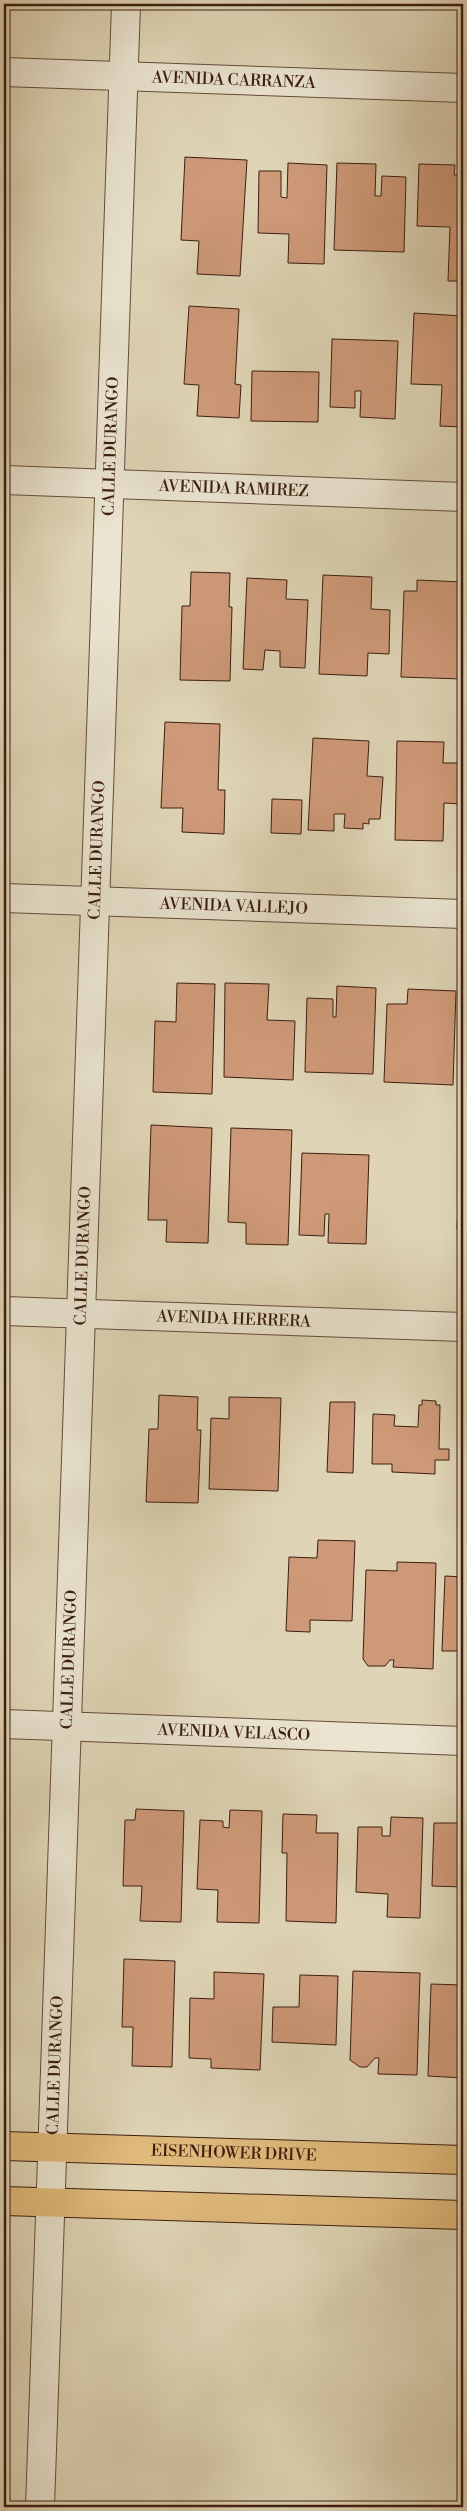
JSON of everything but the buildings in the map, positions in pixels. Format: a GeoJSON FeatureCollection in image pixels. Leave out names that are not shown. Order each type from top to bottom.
{"type":"FeatureCollection","features":[{"type":"Feature","properties":{"kind":"main road","name":"EISENHOWER DRIVE"},"geometry":{"type":"LineString","coordinates":[[4,2146],[463,2160]]}},
{"type":"Feature","properties":{"kind":"main road"},"geometry":{"type":"LineString","coordinates":[[4,2201],[463,2215]]}},
{"type":"Feature","properties":{"kind":"street","name":"CALLE DURANGO"},"geometry":{"type":"LineString","coordinates":[[40,2507],[126,4]]}},
{"type":"Feature","properties":{"kind":"street","name":"AVENIDA CARRANZA"},"geometry":{"type":"LineString","coordinates":[[4,72],[463,88]]}},
{"type":"Feature","properties":{"kind":"street","name":"AVENIDA RAMIREZ"},"geometry":{"type":"LineString","coordinates":[[4,480],[463,497]]}},
{"type":"Feature","properties":{"kind":"street","name":"AVENIDA VALLEJO"},"geometry":{"type":"LineString","coordinates":[[4,898],[463,914]]}},
{"type":"Feature","properties":{"kind":"street","name":"AVENIDA HERRERA"},"geometry":{"type":"LineString","coordinates":[[4,1311],[463,1327]]}},
{"type":"Feature","properties":{"kind":"street","name":"AVENIDA VELASCO"},"geometry":{"type":"LineString","coordinates":[[4,1724],[463,1741]]}}]}
